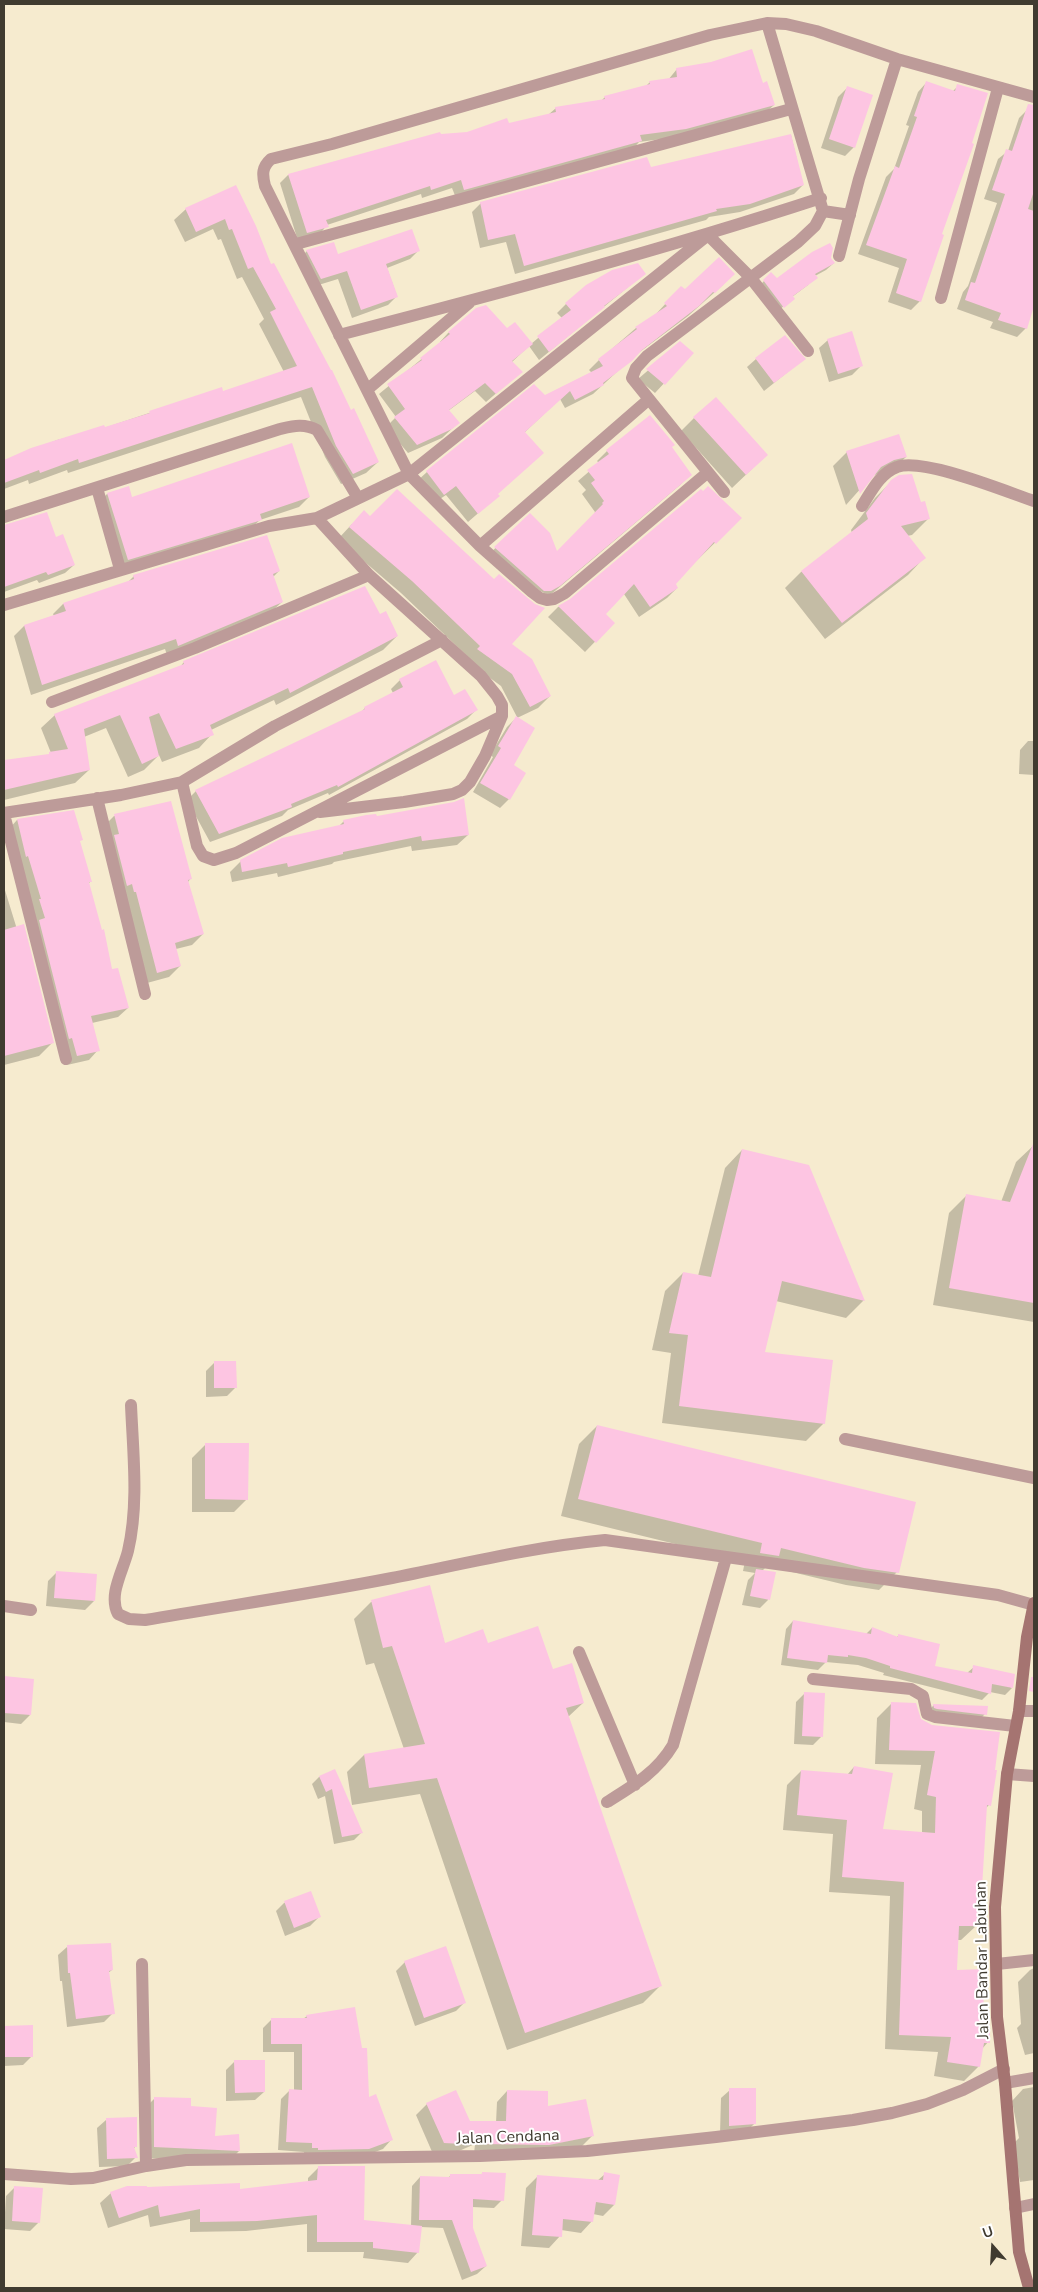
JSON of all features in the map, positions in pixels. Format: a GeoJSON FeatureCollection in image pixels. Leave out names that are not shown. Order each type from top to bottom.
{"type":"FeatureCollection","features":[{"type":"Feature","properties":{"kind":"main road","name":"Jalan Bandar Labuhan"},"geometry":{"type":"LineString","coordinates":[[1029,2288],[1019,2252],[1004,2069],[997,2018],[994,1907],[1007,1774],[1031,1637],[1034,1604]]}},
{"type":"Feature","properties":{"kind":"street"},"geometry":{"type":"LineString","coordinates":[[724,492],[632,378],[633,372],[640,362],[798,242],[815,226],[822,205],[791,109],[767,23]]}},
{"type":"Feature","properties":{"kind":"street"},"geometry":{"type":"LineString","coordinates":[[707,473],[554,600],[540,598],[480,546],[410,474],[339,335],[263,177],[264,169],[271,158],[332,144],[683,43],[767,23],[786,24],[816,31],[898,59],[1034,97]]}},
{"type":"Feature","properties":{"kind":"street"},"geometry":{"type":"LineString","coordinates":[[839,256],[898,59]]}},
{"type":"Feature","properties":{"kind":"street"},"geometry":{"type":"LineString","coordinates":[[941,298],[998,88]]}},
{"type":"Feature","properties":{"kind":"street"},"geometry":{"type":"LineString","coordinates":[[296,244],[791,109]]}},
{"type":"Feature","properties":{"kind":"street"},"geometry":{"type":"LineString","coordinates":[[339,335],[472,301],[822,205],[850,215]]}},
{"type":"Feature","properties":{"kind":"street"},"geometry":{"type":"LineString","coordinates":[[708,235],[750,277],[808,351]]}},
{"type":"Feature","properties":{"kind":"street"},"geometry":{"type":"LineString","coordinates":[[4,605],[269,526],[317,518],[410,474],[708,235]]}},
{"type":"Feature","properties":{"kind":"street"},"geometry":{"type":"LineString","coordinates":[[368,389],[472,301]]}},
{"type":"Feature","properties":{"kind":"street"},"geometry":{"type":"LineString","coordinates":[[480,546],[648,400]]}},
{"type":"Feature","properties":{"kind":"street"},"geometry":{"type":"LineString","coordinates":[[4,517],[280,429],[299,425],[309,426],[317,430],[358,498]]}},
{"type":"Feature","properties":{"kind":"street"},"geometry":{"type":"LineString","coordinates":[[862,506],[888,471],[909,464],[950,473],[1034,501]]}},
{"type":"Feature","properties":{"kind":"street"},"geometry":{"type":"LineString","coordinates":[[97,488],[120,569]]}},
{"type":"Feature","properties":{"kind":"street"},"geometry":{"type":"LineString","coordinates":[[317,518],[369,575],[491,687],[502,705],[502,716],[485,756],[470,782],[462,790],[453,794],[404,802],[320,812]]}},
{"type":"Feature","properties":{"kind":"street"},"geometry":{"type":"LineString","coordinates":[[52,702],[196,648],[369,575]]}},
{"type":"Feature","properties":{"kind":"street"},"geometry":{"type":"LineString","coordinates":[[66,1059],[4,813],[182,782],[275,726],[442,640]]}},
{"type":"Feature","properties":{"kind":"street"},"geometry":{"type":"LineString","coordinates":[[182,782],[197,846],[202,856],[214,860],[236,853],[320,812],[502,716]]}},
{"type":"Feature","properties":{"kind":"street"},"geometry":{"type":"LineString","coordinates":[[97,798],[145,994]]}},
{"type":"Feature","properties":{"kind":"street"},"geometry":{"type":"LineString","coordinates":[[131,1405],[134,1501],[128,1550],[113,1600],[118,1614],[129,1619],[145,1620],[390,1578],[506,1554],[566,1544],[605,1540],[998,1595],[1034,1604]]}},
{"type":"Feature","properties":{"kind":"street"},"geometry":{"type":"LineString","coordinates":[[845,1440],[1034,1478]]}},
{"type":"Feature","properties":{"kind":"street"},"geometry":{"type":"LineString","coordinates":[[607,1802],[635,1785],[664,1759],[676,1738],[726,1558]]}},
{"type":"Feature","properties":{"kind":"street"},"geometry":{"type":"LineString","coordinates":[[4,1606],[32,1610]]}},
{"type":"Feature","properties":{"kind":"street"},"geometry":{"type":"LineString","coordinates":[[579,1652],[635,1785]]}},
{"type":"Feature","properties":{"kind":"street"},"geometry":{"type":"LineString","coordinates":[[813,1679],[912,1689],[920,1692],[923,1696],[927,1714],[935,1717],[1015,1726]]}},
{"type":"Feature","properties":{"kind":"street"},"geometry":{"type":"LineString","coordinates":[[1019,1711],[1034,1711]]}},
{"type":"Feature","properties":{"kind":"street"},"geometry":{"type":"LineString","coordinates":[[1007,1774],[1034,1776]]}},
{"type":"Feature","properties":{"kind":"street"},"geometry":{"type":"LineString","coordinates":[[997,1964],[1034,1960]]}},
{"type":"Feature","properties":{"kind":"street"},"geometry":{"type":"LineString","coordinates":[[142,1964],[146,2166]]}},
{"type":"Feature","properties":{"kind":"street","name":"Jalan Cendana"},"geometry":{"type":"LineString","coordinates":[[4,2174],[71,2180],[94,2178],[146,2166],[186,2160],[480,2156],[587,2151],[854,2120],[892,2113],[927,2104],[963,2090],[1004,2069]]}},
{"type":"Feature","properties":{"kind":"street"},"geometry":{"type":"LineString","coordinates":[[1005,2083],[1034,2078]]}},
{"type":"Feature","properties":{"kind":"street"},"geometry":{"type":"LineString","coordinates":[[1015,2208],[1034,2204]]}},
{"type":"Feature","properties":{"kind":"building"},"geometry":{"type":"Polygon","coordinates":[[[752,49],[763,83],[767,81],[775,105],[686,129],[640,135],[642,141],[464,190],[461,180],[431,190],[430,186],[326,220],[329,227],[307,233],[288,174],[440,132],[441,134],[467,132],[507,118],[509,123],[556,112],[555,107],[605,99],[604,96],[650,84],[649,81],[677,77],[676,68],[711,62],[752,49]]]}},
{"type":"Feature","properties":{"kind":"building"},"geometry":{"type":"Polygon","coordinates":[[[926,81],[955,91],[957,84],[988,93],[972,143],[974,144],[942,234],[944,235],[921,302],[896,293],[907,259],[866,245],[895,166],[899,168],[917,117],[914,116],[926,81]]]}},
{"type":"Feature","properties":{"kind":"building"},"geometry":{"type":"Polygon","coordinates":[[[847,86],[873,95],[855,148],[829,139],[847,86]]]}},
{"type":"Feature","properties":{"kind":"building"},"geometry":{"type":"Polygon","coordinates":[[[1028,104],[1034,105],[1034,191],[1028,209],[1034,211],[1034,306],[1027,329],[998,320],[1001,313],[965,300],[971,282],[975,283],[1005,194],[992,190],[1006,149],[1012,151],[1028,104]]]}},
{"type":"Feature","properties":{"kind":"building"},"geometry":{"type":"Polygon","coordinates":[[[791,134],[804,185],[750,204],[716,209],[717,211],[524,266],[515,234],[488,240],[480,202],[647,157],[651,167],[791,134]]]}},
{"type":"Feature","properties":{"kind":"building"},"geometry":{"type":"Polygon","coordinates":[[[236,185],[256,226],[271,264],[274,263],[332,370],[351,410],[354,408],[379,462],[353,474],[336,446],[312,387],[79,463],[78,459],[40,473],[39,470],[4,483],[4,460],[31,448],[150,413],[149,411],[222,387],[223,391],[297,366],[270,312],[276,309],[253,267],[248,269],[232,229],[229,230],[225,219],[196,232],[185,208],[236,185]]]}},
{"type":"Feature","properties":{"kind":"building"},"geometry":{"type":"Polygon","coordinates":[[[412,229],[420,251],[386,264],[398,297],[361,310],[347,271],[321,279],[306,250],[334,242],[338,254],[412,229]]]}},
{"type":"Feature","properties":{"kind":"building"},"geometry":{"type":"Polygon","coordinates":[[[830,243],[833,248],[831,258],[835,263],[815,274],[818,278],[793,296],[795,299],[784,308],[763,280],[771,272],[777,278],[812,252],[830,243]]]}},
{"type":"Feature","properties":{"kind":"building"},"geometry":{"type":"Polygon","coordinates":[[[719,257],[735,274],[715,293],[713,292],[699,306],[642,350],[632,361],[603,383],[604,385],[575,400],[570,391],[525,432],[544,453],[498,494],[500,496],[478,514],[456,486],[444,495],[426,471],[534,384],[545,395],[603,366],[598,359],[637,329],[635,327],[667,306],[664,303],[681,286],[685,289],[719,257]]]}},
{"type":"Feature","properties":{"kind":"building"},"geometry":{"type":"Polygon","coordinates":[[[638,263],[646,274],[549,352],[537,336],[571,310],[565,303],[586,285],[612,270],[638,263]]]}},
{"type":"Feature","properties":{"kind":"building"},"geometry":{"type":"Polygon","coordinates":[[[486,305],[507,328],[515,322],[533,344],[512,361],[523,372],[496,394],[485,383],[449,410],[460,423],[452,429],[417,445],[394,417],[405,409],[387,384],[422,360],[420,358],[450,334],[448,332],[476,308],[486,305]]]}},
{"type":"Feature","properties":{"kind":"building"},"geometry":{"type":"Polygon","coordinates":[[[852,331],[863,366],[838,374],[827,339],[852,331]]]}},
{"type":"Feature","properties":{"kind":"building"},"geometry":{"type":"Polygon","coordinates":[[[785,335],[806,359],[774,383],[755,358],[785,335]]]}},
{"type":"Feature","properties":{"kind":"building"},"geometry":{"type":"Polygon","coordinates":[[[680,341],[694,353],[665,385],[646,369],[680,341]]]}},
{"type":"Feature","properties":{"kind":"building"},"geometry":{"type":"Polygon","coordinates":[[[716,397],[768,455],[746,475],[693,417],[716,397]]]}},
{"type":"Feature","properties":{"kind":"building"},"geometry":{"type":"Polygon","coordinates":[[[650,415],[675,445],[672,447],[692,475],[560,586],[551,591],[544,591],[494,547],[530,513],[550,533],[557,551],[603,504],[604,501],[591,483],[595,480],[587,470],[609,454],[606,450],[650,415]]]}},
{"type":"Feature","properties":{"kind":"building"},"geometry":{"type":"Polygon","coordinates":[[[899,434],[907,457],[894,460],[881,467],[860,494],[846,451],[899,434]]]}},
{"type":"Feature","properties":{"kind":"building"},"geometry":{"type":"Polygon","coordinates":[[[292,443],[310,497],[260,514],[262,520],[128,560],[107,493],[129,486],[132,497],[292,443]]]}},
{"type":"Feature","properties":{"kind":"building"},"geometry":{"type":"Polygon","coordinates":[[[912,474],[921,502],[925,501],[930,519],[901,526],[926,558],[842,623],[801,571],[868,519],[866,513],[891,480],[899,475],[912,474]]]}},
{"type":"Feature","properties":{"kind":"building"},"geometry":{"type":"Polygon","coordinates":[[[708,486],[742,518],[716,544],[714,542],[676,584],[678,588],[650,607],[634,584],[606,614],[615,623],[596,643],[558,606],[570,599],[701,489],[703,491],[708,486]]]}},
{"type":"Feature","properties":{"kind":"building"},"geometry":{"type":"Polygon","coordinates":[[[397,489],[494,579],[499,574],[535,604],[545,608],[512,644],[532,659],[551,696],[530,707],[512,674],[477,649],[480,646],[412,581],[349,527],[364,510],[370,516],[397,489]]]}},
{"type":"Feature","properties":{"kind":"building"},"geometry":{"type":"Polygon","coordinates":[[[47,512],[56,537],[63,534],[75,565],[48,575],[46,572],[4,587],[4,525],[47,512]]]}},
{"type":"Feature","properties":{"kind":"building"},"geometry":{"type":"Polygon","coordinates":[[[267,535],[280,571],[273,574],[283,602],[178,646],[176,639],[42,685],[24,625],[66,611],[63,603],[134,579],[133,575],[267,535]]]}},
{"type":"Feature","properties":{"kind":"building"},"geometry":{"type":"Polygon","coordinates":[[[365,586],[380,614],[386,611],[398,636],[290,693],[288,688],[210,725],[214,735],[176,749],[159,713],[149,717],[159,756],[142,764],[120,715],[84,729],[90,770],[4,790],[4,760],[49,754],[49,752],[68,749],[54,714],[184,664],[183,661],[365,586]]]}},
{"type":"Feature","properties":{"kind":"building"},"geometry":{"type":"Polygon","coordinates":[[[436,660],[454,695],[465,689],[478,710],[338,787],[337,785],[291,804],[292,807],[219,834],[195,790],[365,709],[364,707],[403,687],[399,679],[436,660]]]}},
{"type":"Feature","properties":{"kind":"building"},"geometry":{"type":"Polygon","coordinates":[[[516,716],[535,728],[514,765],[526,773],[510,800],[480,783],[501,748],[498,746],[516,716]]]}},
{"type":"Feature","properties":{"kind":"building"},"geometry":{"type":"Polygon","coordinates":[[[464,798],[469,835],[422,841],[421,836],[343,852],[343,854],[288,867],[287,863],[242,872],[240,860],[282,838],[344,824],[343,820],[454,802],[464,798]]]}},
{"type":"Feature","properties":{"kind":"building"},"geometry":{"type":"Polygon","coordinates":[[[171,801],[192,879],[188,880],[204,934],[175,943],[181,966],[157,973],[136,892],[134,892],[132,884],[127,886],[114,835],[119,834],[114,814],[171,801]]]}},
{"type":"Feature","properties":{"kind":"building"},"geometry":{"type":"Polygon","coordinates":[[[74,810],[83,840],[80,841],[92,882],[89,882],[102,930],[104,929],[112,969],[118,968],[129,1008],[91,1016],[100,1051],[77,1056],[72,1038],[69,1039],[39,920],[45,918],[39,899],[41,899],[28,856],[26,857],[17,819],[74,810]]]}},
{"type":"Feature","properties":{"kind":"building"},"geometry":{"type":"Polygon","coordinates":[[[24,924],[54,1043],[4,1056],[4,930],[24,924]]]}},
{"type":"Feature","properties":{"kind":"building"},"geometry":{"type":"Polygon","coordinates":[[[1033,1144],[1034,1303],[949,1288],[966,1194],[1010,1202],[1033,1144]]]}},
{"type":"Feature","properties":{"kind":"building"},"geometry":{"type":"Polygon","coordinates":[[[742,1149],[809,1165],[865,1301],[782,1281],[765,1352],[833,1360],[825,1424],[679,1406],[688,1335],[669,1333],[683,1272],[711,1277],[742,1149]]]}},
{"type":"Feature","properties":{"kind":"building"},"geometry":{"type":"Polygon","coordinates":[[[214,1361],[236,1361],[237,1388],[214,1388],[214,1361]]]}},
{"type":"Feature","properties":{"kind":"building"},"geometry":{"type":"Polygon","coordinates":[[[597,1425],[916,1502],[899,1573],[864,1568],[781,1548],[779,1556],[760,1553],[762,1543],[578,1499],[597,1425]]]}},
{"type":"Feature","properties":{"kind":"building"},"geometry":{"type":"Polygon","coordinates":[[[205,1443],[249,1443],[248,1500],[205,1499],[205,1443]]]}},
{"type":"Feature","properties":{"kind":"building"},"geometry":{"type":"Polygon","coordinates":[[[756,1569],[776,1572],[770,1600],[750,1596],[756,1569]]]}},
{"type":"Feature","properties":{"kind":"building"},"geometry":{"type":"Polygon","coordinates":[[[56,1571],[97,1574],[95,1601],[54,1598],[56,1571]]]}},
{"type":"Feature","properties":{"kind":"building"},"geometry":{"type":"Polygon","coordinates":[[[430,1585],[445,1643],[483,1629],[488,1643],[538,1626],[553,1669],[572,1663],[584,1703],[566,1708],[662,1986],[525,2033],[437,1778],[369,1788],[364,1754],[425,1744],[392,1646],[383,1648],[371,1600],[430,1585]]]}},
{"type":"Feature","properties":{"kind":"building"},"geometry":{"type":"Polygon","coordinates":[[[793,1620],[871,1634],[872,1627],[898,1637],[898,1634],[940,1644],[935,1666],[972,1673],[973,1665],[1015,1674],[1013,1688],[992,1684],[991,1694],[890,1668],[890,1666],[866,1658],[848,1655],[848,1657],[828,1655],[827,1663],[787,1658],[793,1620]]]}},
{"type":"Feature","properties":{"kind":"building"},"geometry":{"type":"Polygon","coordinates":[[[4,1676],[34,1679],[31,1715],[4,1713],[4,1676]]]}},
{"type":"Feature","properties":{"kind":"building"},"geometry":{"type":"Polygon","coordinates":[[[1031,1677],[1034,1677],[1034,1692],[1029,1691],[1031,1677]]]}},
{"type":"Feature","properties":{"kind":"building"},"geometry":{"type":"Polygon","coordinates":[[[804,1692],[825,1693],[823,1737],[802,1736],[804,1692]]]}},
{"type":"Feature","properties":{"kind":"building"},"geometry":{"type":"Polygon","coordinates":[[[891,1702],[916,1703],[921,1719],[932,1725],[1000,1732],[995,1770],[997,1770],[991,1806],[987,1805],[982,1888],[977,1888],[977,1926],[959,1926],[957,1970],[983,1969],[984,2026],[990,2026],[990,2043],[984,2043],[980,2067],[947,2062],[951,2037],[899,2035],[904,1882],[842,1877],[847,1820],[797,1815],[801,1770],[852,1774],[854,1766],[893,1773],[883,1829],[935,1833],[936,1797],[927,1795],[935,1751],[889,1750],[891,1702]]]}},
{"type":"Feature","properties":{"kind":"building"},"geometry":{"type":"Polygon","coordinates":[[[933,1704],[988,1706],[987,1715],[937,1709],[934,1708],[933,1704]]]}},
{"type":"Feature","properties":{"kind":"building"},"geometry":{"type":"Polygon","coordinates":[[[335,1769],[363,1833],[342,1837],[332,1789],[326,1792],[319,1776],[335,1769]]]}},
{"type":"Feature","properties":{"kind":"building"},"geometry":{"type":"Polygon","coordinates":[[[311,1891],[321,1917],[294,1928],[284,1901],[311,1891]]]}},
{"type":"Feature","properties":{"kind":"building"},"geometry":{"type":"Polygon","coordinates":[[[111,1943],[113,1970],[109,1971],[115,2014],[76,2019],[70,1973],[68,1973],[67,1945],[111,1943]]]}},
{"type":"Feature","properties":{"kind":"building"},"geometry":{"type":"Polygon","coordinates":[[[446,1946],[466,2003],[424,2018],[404,1961],[446,1946]]]}},
{"type":"Feature","properties":{"kind":"building"},"geometry":{"type":"Polygon","coordinates":[[[355,2007],[362,2048],[367,2048],[369,2097],[376,2094],[393,2140],[369,2149],[318,2150],[318,2148],[312,2148],[312,2143],[286,2142],[289,2089],[302,2090],[302,2044],[271,2044],[271,2018],[307,2018],[306,2015],[355,2007]]]}},
{"type":"Feature","properties":{"kind":"building"},"geometry":{"type":"Polygon","coordinates":[[[33,2025],[33,2057],[4,2057],[4,2026],[33,2025]]]}},
{"type":"Feature","properties":{"kind":"building"},"geometry":{"type":"Polygon","coordinates":[[[234,2060],[265,2060],[265,2092],[235,2093],[234,2060]]]}},
{"type":"Feature","properties":{"kind":"building"},"geometry":{"type":"Polygon","coordinates":[[[729,2088],[756,2088],[756,2124],[729,2126],[729,2088]]]}},
{"type":"Feature","properties":{"kind":"building"},"geometry":{"type":"Polygon","coordinates":[[[456,2090],[470,2121],[506,2121],[507,2090],[548,2091],[548,2106],[586,2099],[594,2136],[549,2145],[484,2144],[485,2135],[464,2144],[444,2143],[426,2103],[456,2090]]]}},
{"type":"Feature","properties":{"kind":"building"},"geometry":{"type":"Polygon","coordinates":[[[154,2097],[191,2098],[191,2106],[217,2108],[215,2136],[239,2134],[240,2151],[154,2147],[154,2097]]]}},
{"type":"Feature","properties":{"kind":"building"},"geometry":{"type":"Polygon","coordinates":[[[137,2117],[137,2147],[134,2147],[138,2158],[107,2159],[106,2118],[137,2117]]]}},
{"type":"Feature","properties":{"kind":"building"},"geometry":{"type":"Polygon","coordinates":[[[318,2166],[365,2166],[364,2220],[422,2226],[419,2253],[373,2248],[373,2242],[317,2242],[317,2215],[257,2221],[200,2222],[200,2209],[160,2217],[158,2205],[119,2218],[110,2192],[127,2186],[147,2187],[240,2183],[240,2189],[317,2180],[318,2166]]]}},
{"type":"Feature","properties":{"kind":"building"},"geometry":{"type":"Polygon","coordinates":[[[482,2172],[506,2173],[504,2201],[473,2199],[473,2228],[487,2266],[471,2272],[452,2220],[419,2220],[420,2176],[450,2177],[450,2174],[482,2174],[482,2172]]]}},
{"type":"Feature","properties":{"kind":"building"},"geometry":{"type":"Polygon","coordinates":[[[604,2172],[620,2175],[615,2205],[596,2202],[593,2222],[563,2219],[562,2237],[532,2235],[537,2175],[603,2180],[604,2172]]]}},
{"type":"Feature","properties":{"kind":"building"},"geometry":{"type":"Polygon","coordinates":[[[14,2186],[43,2188],[40,2223],[12,2221],[14,2186]]]}}]}
